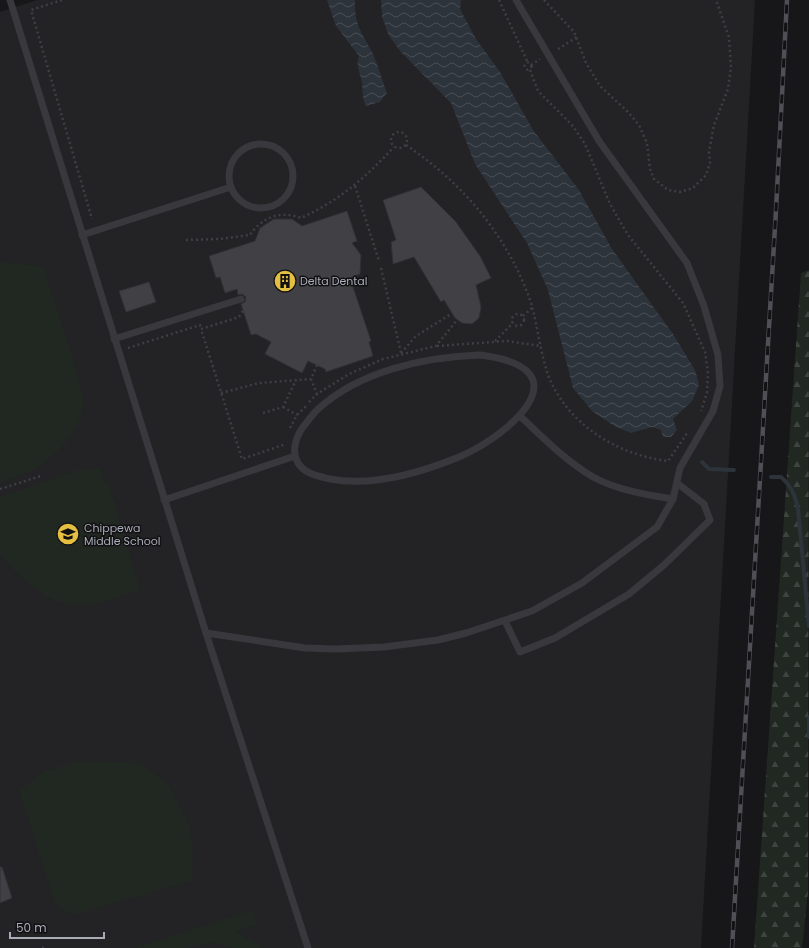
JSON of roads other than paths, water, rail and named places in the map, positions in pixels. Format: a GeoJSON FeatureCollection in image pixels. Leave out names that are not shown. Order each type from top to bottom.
{"type":"FeatureCollection","features":[{"type":"Feature","properties":{"kind":"lane"},"geometry":{"type":"LineString","coordinates":[[10,0],[164,500],[308,948]]}},
{"type":"Feature","properties":{"kind":"lane"},"geometry":{"type":"LineString","coordinates":[[206,633],[305,648],[384,647],[438,640],[505,621],[532,611],[582,583],[658,527],[673,499],[680,468],[713,411],[720,386],[718,355],[704,306],[687,263],[599,141],[516,0]]}},
{"type":"Feature","properties":{"kind":"lane"},"geometry":{"type":"LineString","coordinates":[[258,145],[273,147],[285,156],[292,170],[291,185],[288,192],[278,203],[271,207],[256,208],[248,206],[236,196],[231,187],[229,175],[233,160],[238,154],[251,146],[258,145]]}},
{"type":"Feature","properties":{"kind":"lane"},"geometry":{"type":"LineString","coordinates":[[82,235],[231,187]]}},
{"type":"Feature","properties":{"kind":"lane"},"geometry":{"type":"LineString","coordinates":[[114,339],[241,299]]}},
{"type":"Feature","properties":{"kind":"lane"},"geometry":{"type":"LineString","coordinates":[[480,355],[502,357],[521,365],[527,371],[533,386],[530,401],[520,416],[488,442],[460,456],[426,470],[381,479],[344,481],[318,476],[301,466],[295,456],[294,448],[300,432],[316,410],[339,394],[363,381],[390,371],[424,361],[451,356],[480,355]]}},
{"type":"Feature","properties":{"kind":"lane"},"geometry":{"type":"LineString","coordinates":[[520,416],[570,462],[595,478],[624,488],[673,499]]}},
{"type":"Feature","properties":{"kind":"lane"},"geometry":{"type":"LineString","coordinates":[[164,500],[295,456]]}},
{"type":"Feature","properties":{"kind":"lane"},"geometry":{"type":"LineString","coordinates":[[505,621],[520,652],[555,638],[629,594],[664,565],[710,520],[704,504],[677,483]]}},
{"type":"Feature","properties":{"kind":"water"},"geometry":{"type":"Polygon","coordinates":[[[327,0],[355,0],[356,15],[359,27],[372,52],[387,93],[380,102],[366,106],[363,98],[358,67],[359,56],[336,26],[327,0]]]}},
{"type":"Feature","properties":{"kind":"water"},"geometry":{"type":"Polygon","coordinates":[[[381,0],[461,0],[460,9],[476,39],[500,72],[533,130],[579,190],[612,249],[673,334],[695,370],[699,385],[692,401],[673,419],[677,430],[671,437],[663,437],[661,430],[652,427],[631,433],[616,427],[593,412],[573,388],[548,290],[527,243],[475,164],[451,103],[401,52],[389,36],[382,17],[381,0]]]}},
{"type":"Feature","properties":{"kind":"waterway"},"geometry":{"type":"LineString","coordinates":[[702,462],[709,469],[734,470]]}},
{"type":"Feature","properties":{"kind":"waterway"},"geometry":{"type":"LineString","coordinates":[[771,477],[781,477],[788,484],[797,504],[809,626]]}},
{"type":"Feature","properties":{"kind":"waterway"},"geometry":{"type":"LineString","coordinates":[[809,717],[809,737]]}},
{"type":"Feature","properties":{"kind":"railway"},"geometry":{"type":"LineString","coordinates":[[732,948],[787,0]]}},
{"type":"Feature","properties":{"kind":"place","name":"Delta Dental"},"geometry":{"type":"Point","coordinates":[285,281]}},
{"type":"Feature","properties":{"kind":"place","name":"Chippewa Middle School"},"geometry":{"type":"Point","coordinates":[68,534]}}]}
